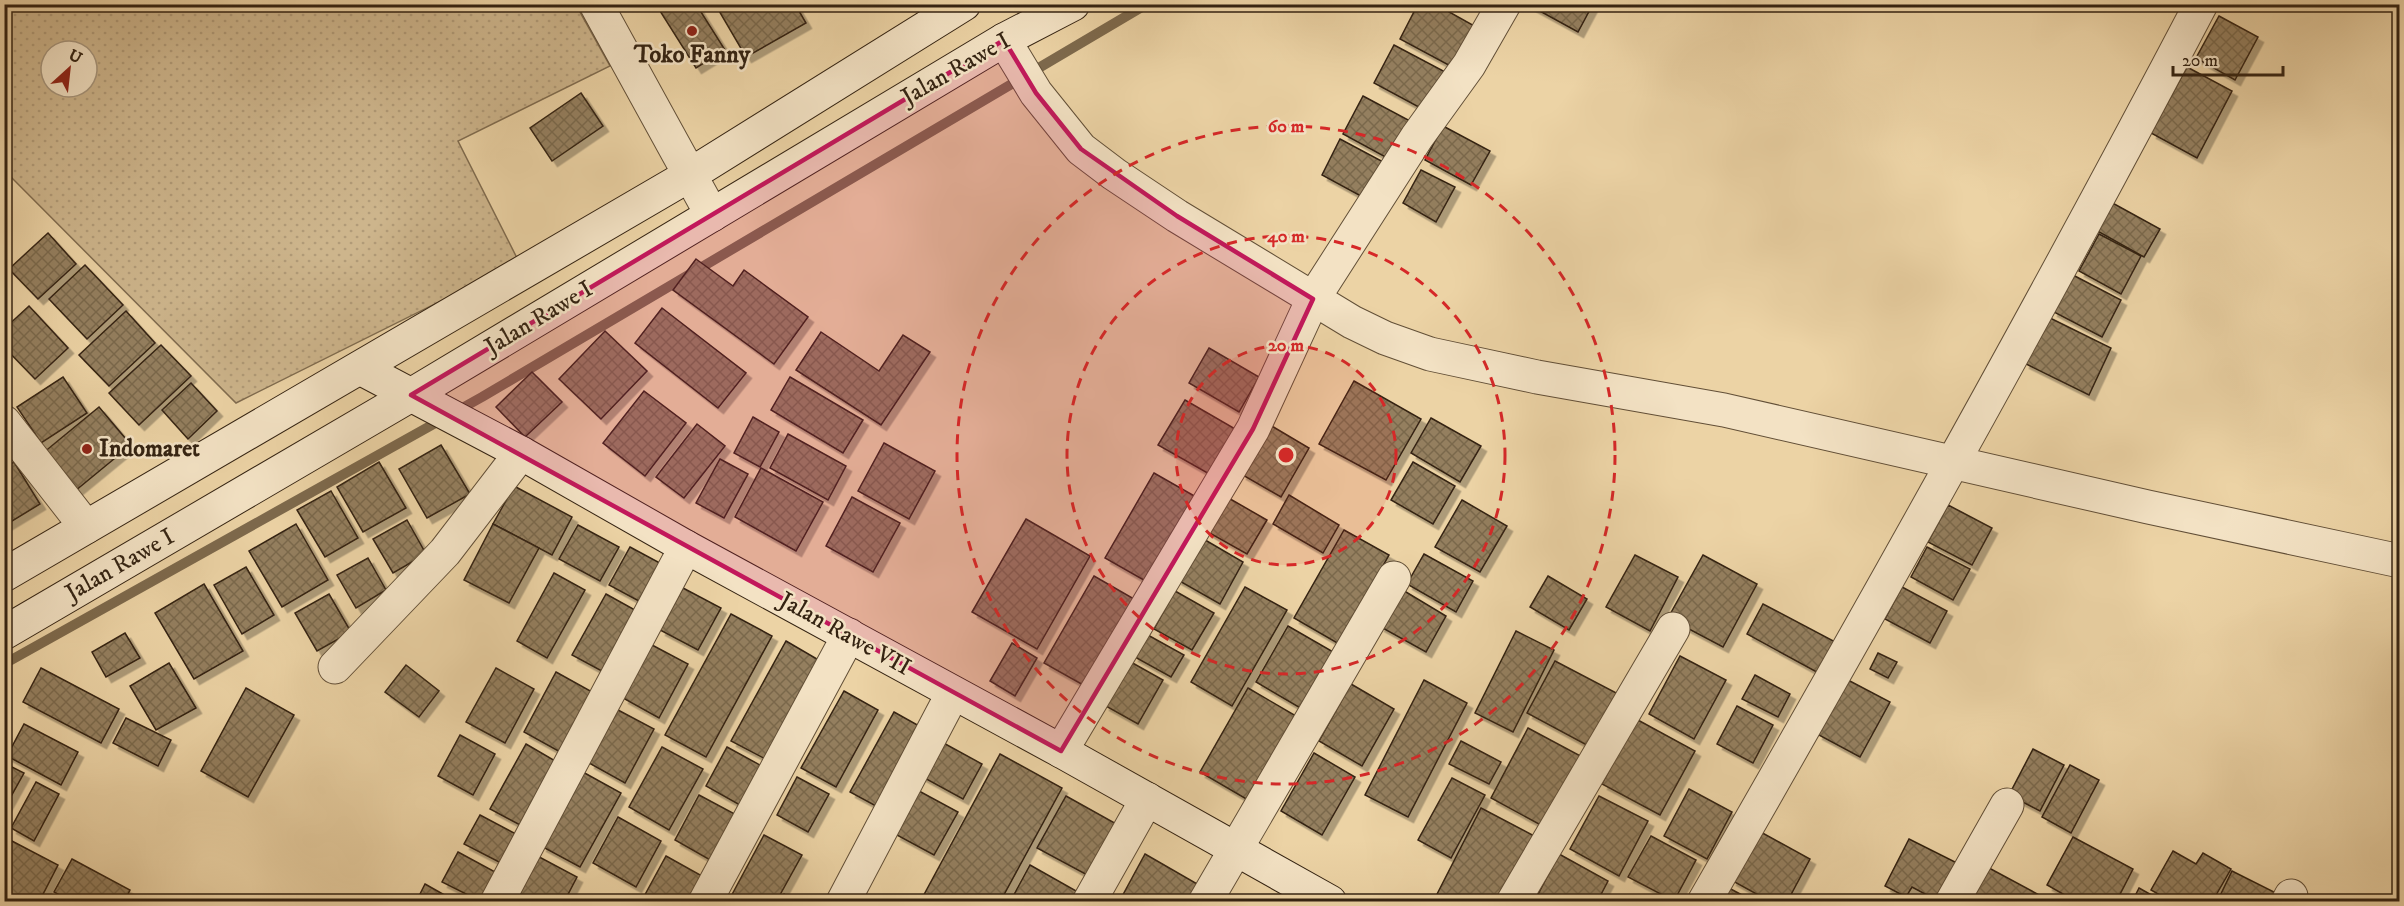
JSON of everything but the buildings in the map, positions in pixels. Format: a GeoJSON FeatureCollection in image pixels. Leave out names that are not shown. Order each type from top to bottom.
{"type":"FeatureCollection","features":[{"type":"Feature","properties":{"kind":"street"},"geometry":{"type":"LineString","coordinates":[[596,4],[688,176],[712,215]]}},
{"type":"Feature","properties":{"kind":"street","name":"Jalan Rawe I"},"geometry":{"type":"LineString","coordinates":[[4,575],[688,176],[964,4]]}},
{"type":"Feature","properties":{"kind":"street","name":"Jalan Rawe I"},"geometry":{"type":"LineString","coordinates":[[4,633],[438,409],[712,215],[1018,64],[1073,4]]}},
{"type":"Feature","properties":{"kind":"street"},"geometry":{"type":"LineString","coordinates":[[1061,751],[1253,429],[1314,299],[1411,146],[1469,65],[1504,4]]}},
{"type":"Feature","properties":{"kind":"street"},"geometry":{"type":"LineString","coordinates":[[1704,902],[1953,462],[2122,154],[2201,4]]}},
{"type":"Feature","properties":{"kind":"street"},"geometry":{"type":"LineString","coordinates":[[1018,64],[1081,149],[1114,174],[1314,299],[1385,338],[1431,354],[1536,377],[1724,410],[2400,561]]}},
{"type":"Feature","properties":{"kind":"street","name":"Jalan Rawe VII"},"geometry":{"type":"LineString","coordinates":[[360,368],[521,453],[686,548],[1061,751],[1330,902]]}},
{"type":"Feature","properties":{"kind":"street"},"geometry":{"type":"LineString","coordinates":[[4,422],[86,527]]}},
{"type":"Feature","properties":{"kind":"street"},"geometry":{"type":"LineString","coordinates":[[335,667],[445,552],[521,453]]}},
{"type":"Feature","properties":{"kind":"street"},"geometry":{"type":"LineString","coordinates":[[497,902],[686,548]]}},
{"type":"Feature","properties":{"kind":"street"},"geometry":{"type":"LineString","coordinates":[[1205,902],[1394,578]]}},
{"type":"Feature","properties":{"kind":"street"},"geometry":{"type":"LineString","coordinates":[[1513,902],[1673,629]]}},
{"type":"Feature","properties":{"kind":"street"},"geometry":{"type":"LineString","coordinates":[[705,902],[849,635]]}},
{"type":"Feature","properties":{"kind":"street"},"geometry":{"type":"LineString","coordinates":[[843,902],[953,693]]}},
{"type":"Feature","properties":{"kind":"street"},"geometry":{"type":"LineString","coordinates":[[1089,902],[1147,799]]}},
{"type":"Feature","properties":{"kind":"street"},"geometry":{"type":"LineString","coordinates":[[1952,902],[2007,805]]}},
{"type":"Feature","properties":{"kind":"highlighted area"},"geometry":{"type":"Polygon","coordinates":[[[1004,40],[1036,93],[1081,149],[1177,216],[1313,299],[1253,429],[1061,751],[411,395],[1004,40]]]}},
{"type":"Feature","properties":{"kind":"shaded area"},"geometry":{"type":"Polygon","coordinates":[[[4,5],[576,5],[610,66],[458,141],[519,262],[236,403],[5,171],[4,5]]]}},
{"type":"Feature","properties":{"kind":"waterway"},"geometry":{"type":"LineString","coordinates":[[4,664],[482,397],[1147,4]]}},
{"type":"Feature","properties":{"kind":"place","name":"Toko Fanny"},"geometry":{"type":"Point","coordinates":[692,31]}},
{"type":"Feature","properties":{"kind":"place","name":"Indomaret"},"geometry":{"type":"Point","coordinates":[87,449]}}]}
